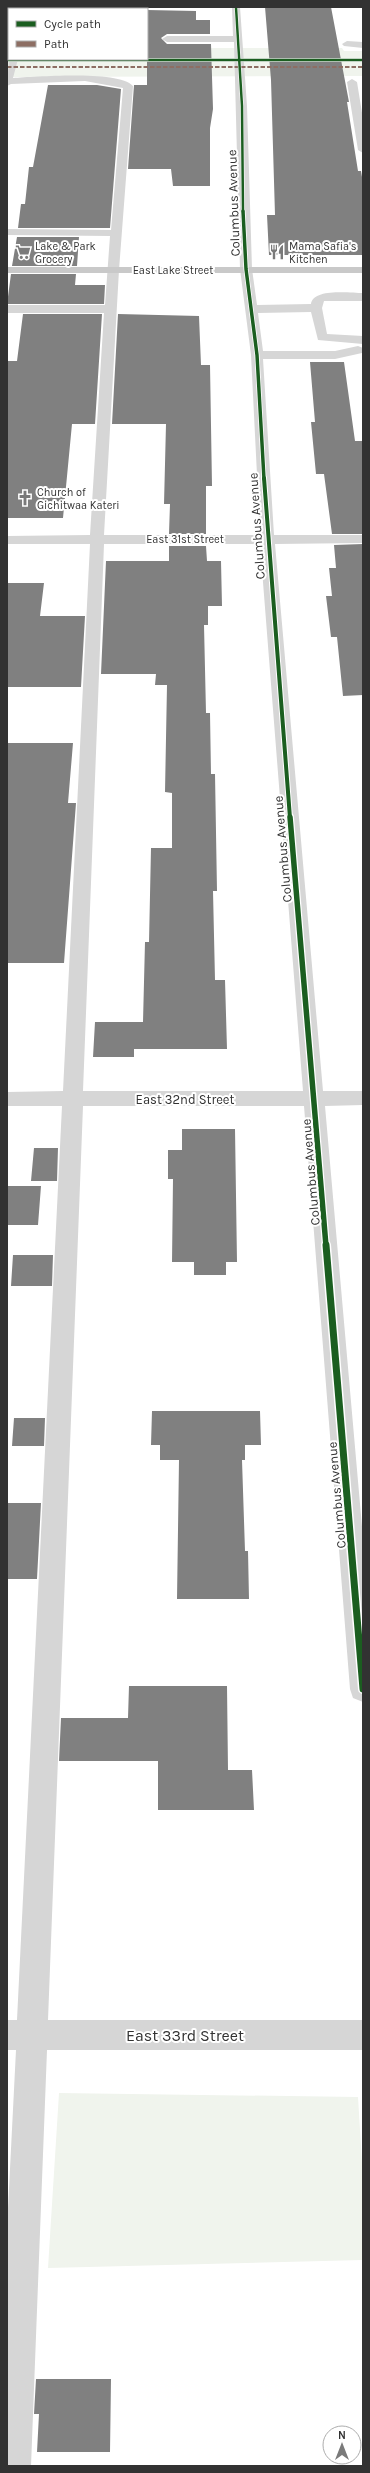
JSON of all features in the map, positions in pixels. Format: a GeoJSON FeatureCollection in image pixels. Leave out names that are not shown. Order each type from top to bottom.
{"type":"FeatureCollection","features":[{"type":"Feature","properties":{"kind":"main road","name":"East Lake Street"},"geometry":{"type":"LineString","coordinates":[[7,270],[363,270]]}},
{"type":"Feature","properties":{"kind":"street","name":"Columbus Avenue"},"geometry":{"type":"LineString","coordinates":[[236,7],[239,78],[242,106],[243,206],[246,270],[257,355],[267,539],[363,1689]]}},
{"type":"Feature","properties":{"kind":"street"},"geometry":{"type":"LineString","coordinates":[[167,39],[237,39]]}},
{"type":"Feature","properties":{"kind":"street"},"geometry":{"type":"LineString","coordinates":[[347,44],[363,44]]}},
{"type":"Feature","properties":{"kind":"street"},"geometry":{"type":"LineString","coordinates":[[13,60],[7,82],[98,80],[117,82],[128,86],[110,309],[97,539],[72,1099],[20,2035],[13,2466]]}},
{"type":"Feature","properties":{"kind":"street"},"geometry":{"type":"LineString","coordinates":[[352,82],[359,105],[363,150]]}},
{"type":"Feature","properties":{"kind":"street"},"geometry":{"type":"LineString","coordinates":[[7,232],[116,233]]}},
{"type":"Feature","properties":{"kind":"street"},"geometry":{"type":"LineString","coordinates":[[363,297],[321,298],[317,301],[316,308],[322,337],[331,340],[363,340]]}},
{"type":"Feature","properties":{"kind":"street"},"geometry":{"type":"LineString","coordinates":[[252,309],[316,308]]}},
{"type":"Feature","properties":{"kind":"street"},"geometry":{"type":"LineString","coordinates":[[7,309],[110,309]]}},
{"type":"Feature","properties":{"kind":"street"},"geometry":{"type":"LineString","coordinates":[[257,355],[335,355],[363,350]]}},
{"type":"Feature","properties":{"kind":"street","name":"East 31st Street"},"geometry":{"type":"LineString","coordinates":[[7,540],[363,539]]}},
{"type":"Feature","properties":{"kind":"street","name":"East 32nd Street"},"geometry":{"type":"LineString","coordinates":[[7,1099],[363,1098]]}},
{"type":"Feature","properties":{"kind":"street","name":"East 33rd Street"},"geometry":{"type":"LineString","coordinates":[[20,2035],[363,2035]]}},
{"type":"Feature","properties":{"kind":"shaded area"},"geometry":{"type":"Polygon","coordinates":[[[216,48],[342,48],[344,51],[363,51],[363,76],[7,77],[8,52],[8,60],[148,60],[148,50],[216,48]]]}},
{"type":"Feature","properties":{"kind":"shaded area"},"geometry":{"type":"Polygon","coordinates":[[[59,2093],[358,2097],[363,2179],[363,2260],[48,2268],[59,2093]]]}},
{"type":"Feature","properties":{"kind":"building"},"geometry":{"type":"Polygon","coordinates":[[[265,7],[331,7],[349,102],[347,102],[358,171],[361,171],[363,183],[363,255],[269,255],[267,215],[275,215],[271,80],[265,7]]]}},
{"type":"Feature","properties":{"kind":"building"},"geometry":{"type":"Polygon","coordinates":[[[148,10],[196,11],[196,20],[210,20],[210,34],[167,34],[161,38],[167,44],[211,44],[213,109],[210,128],[210,186],[173,186],[171,169],[128,169],[134,85],[147,85],[148,10]]]}},
{"type":"Feature","properties":{"kind":"building"},"geometry":{"type":"Polygon","coordinates":[[[48,85],[97,85],[121,89],[110,228],[18,228],[21,204],[25,204],[29,167],[33,167],[48,85]]]}},
{"type":"Feature","properties":{"kind":"building"},"geometry":{"type":"Polygon","coordinates":[[[17,237],[79,237],[77,266],[12,266],[17,237]]]}},
{"type":"Feature","properties":{"kind":"building"},"geometry":{"type":"Polygon","coordinates":[[[11,274],[76,274],[75,285],[105,285],[104,304],[7,304],[11,274]]]}},
{"type":"Feature","properties":{"kind":"building"},"geometry":{"type":"Polygon","coordinates":[[[23,314],[102,314],[95,424],[72,424],[63,518],[7,518],[7,361],[17,361],[23,314]]]}},
{"type":"Feature","properties":{"kind":"building"},"geometry":{"type":"Polygon","coordinates":[[[118,314],[199,316],[201,365],[210,365],[212,486],[206,486],[206,534],[169,534],[170,504],[164,504],[166,424],[112,424],[118,314]]]}},
{"type":"Feature","properties":{"kind":"building"},"geometry":{"type":"Polygon","coordinates":[[[310,362],[344,362],[355,441],[363,441],[363,534],[332,534],[324,474],[316,474],[311,422],[315,422],[310,362]]]}},
{"type":"Feature","properties":{"kind":"building"},"geometry":{"type":"Polygon","coordinates":[[[363,544],[363,695],[343,696],[337,637],[331,637],[326,596],[332,596],[329,568],[336,568],[334,545],[363,544]]]}},
{"type":"Feature","properties":{"kind":"building"},"geometry":{"type":"Polygon","coordinates":[[[169,546],[206,546],[207,561],[221,561],[222,606],[208,606],[208,625],[204,625],[206,713],[210,713],[211,774],[215,774],[217,891],[213,891],[215,980],[225,980],[227,1049],[134,1049],[134,1057],[93,1057],[95,1022],[143,1022],[145,942],[149,942],[151,848],[172,848],[172,793],[165,792],[167,685],[155,685],[156,674],[101,674],[106,561],[169,561],[169,546]]]}},
{"type":"Feature","properties":{"kind":"building"},"geometry":{"type":"Polygon","coordinates":[[[7,583],[44,583],[40,616],[85,616],[81,687],[7,687],[7,583]]]}},
{"type":"Feature","properties":{"kind":"building"},"geometry":{"type":"Polygon","coordinates":[[[7,743],[73,743],[68,803],[76,803],[64,963],[7,963],[7,743]]]}},
{"type":"Feature","properties":{"kind":"building"},"geometry":{"type":"Polygon","coordinates":[[[182,1129],[235,1129],[237,1262],[226,1262],[226,1275],[194,1275],[194,1262],[172,1262],[173,1179],[168,1179],[168,1150],[182,1150],[182,1129]]]}},
{"type":"Feature","properties":{"kind":"building"},"geometry":{"type":"Polygon","coordinates":[[[34,1148],[58,1148],[57,1181],[31,1181],[34,1148]]]}},
{"type":"Feature","properties":{"kind":"building"},"geometry":{"type":"Polygon","coordinates":[[[7,1186],[41,1186],[38,1225],[7,1225],[7,1186]]]}},
{"type":"Feature","properties":{"kind":"building"},"geometry":{"type":"Polygon","coordinates":[[[13,1255],[53,1255],[52,1286],[11,1286],[13,1255]]]}},
{"type":"Feature","properties":{"kind":"building"},"geometry":{"type":"Polygon","coordinates":[[[152,1411],[260,1411],[261,1445],[245,1445],[245,1460],[242,1460],[245,1551],[248,1551],[249,1599],[177,1599],[179,1460],[160,1460],[160,1445],[151,1445],[152,1411]]]}},
{"type":"Feature","properties":{"kind":"building"},"geometry":{"type":"Polygon","coordinates":[[[14,1418],[45,1418],[44,1446],[12,1446],[14,1418]]]}},
{"type":"Feature","properties":{"kind":"building"},"geometry":{"type":"Polygon","coordinates":[[[7,1503],[41,1503],[37,1579],[7,1579],[7,1503]]]}},
{"type":"Feature","properties":{"kind":"building"},"geometry":{"type":"Polygon","coordinates":[[[129,1686],[227,1686],[228,1770],[252,1770],[254,1810],[158,1810],[158,1761],[59,1761],[61,1718],[128,1718],[129,1686]]]}},
{"type":"Feature","properties":{"kind":"building"},"geometry":{"type":"Polygon","coordinates":[[[36,2379],[111,2379],[110,2452],[37,2452],[39,2414],[34,2414],[36,2379]]]}},
{"type":"Feature","properties":{"kind":"marked path"},"geometry":{"type":"LineString","coordinates":[[7,67],[363,67]]}},
{"type":"Feature","properties":{"kind":"cycle path"},"geometry":{"type":"LineString","coordinates":[[236,7],[242,106],[243,205],[246,269],[257,355],[267,539],[363,1689]]}},
{"type":"Feature","properties":{"kind":"cycle path"},"geometry":{"type":"LineString","coordinates":[[7,60],[363,60]]}},
{"type":"Feature","properties":{"kind":"place","name":"Lake & Park Grocery"},"geometry":{"type":"Point","coordinates":[23,252]}},
{"type":"Feature","properties":{"kind":"place","name":"Mama Safia's Kitchen"},"geometry":{"type":"Point","coordinates":[277,252]}},
{"type":"Feature","properties":{"kind":"place","name":"Church of Gichitwaa Kateri"},"geometry":{"type":"Point","coordinates":[25,498]}}]}
